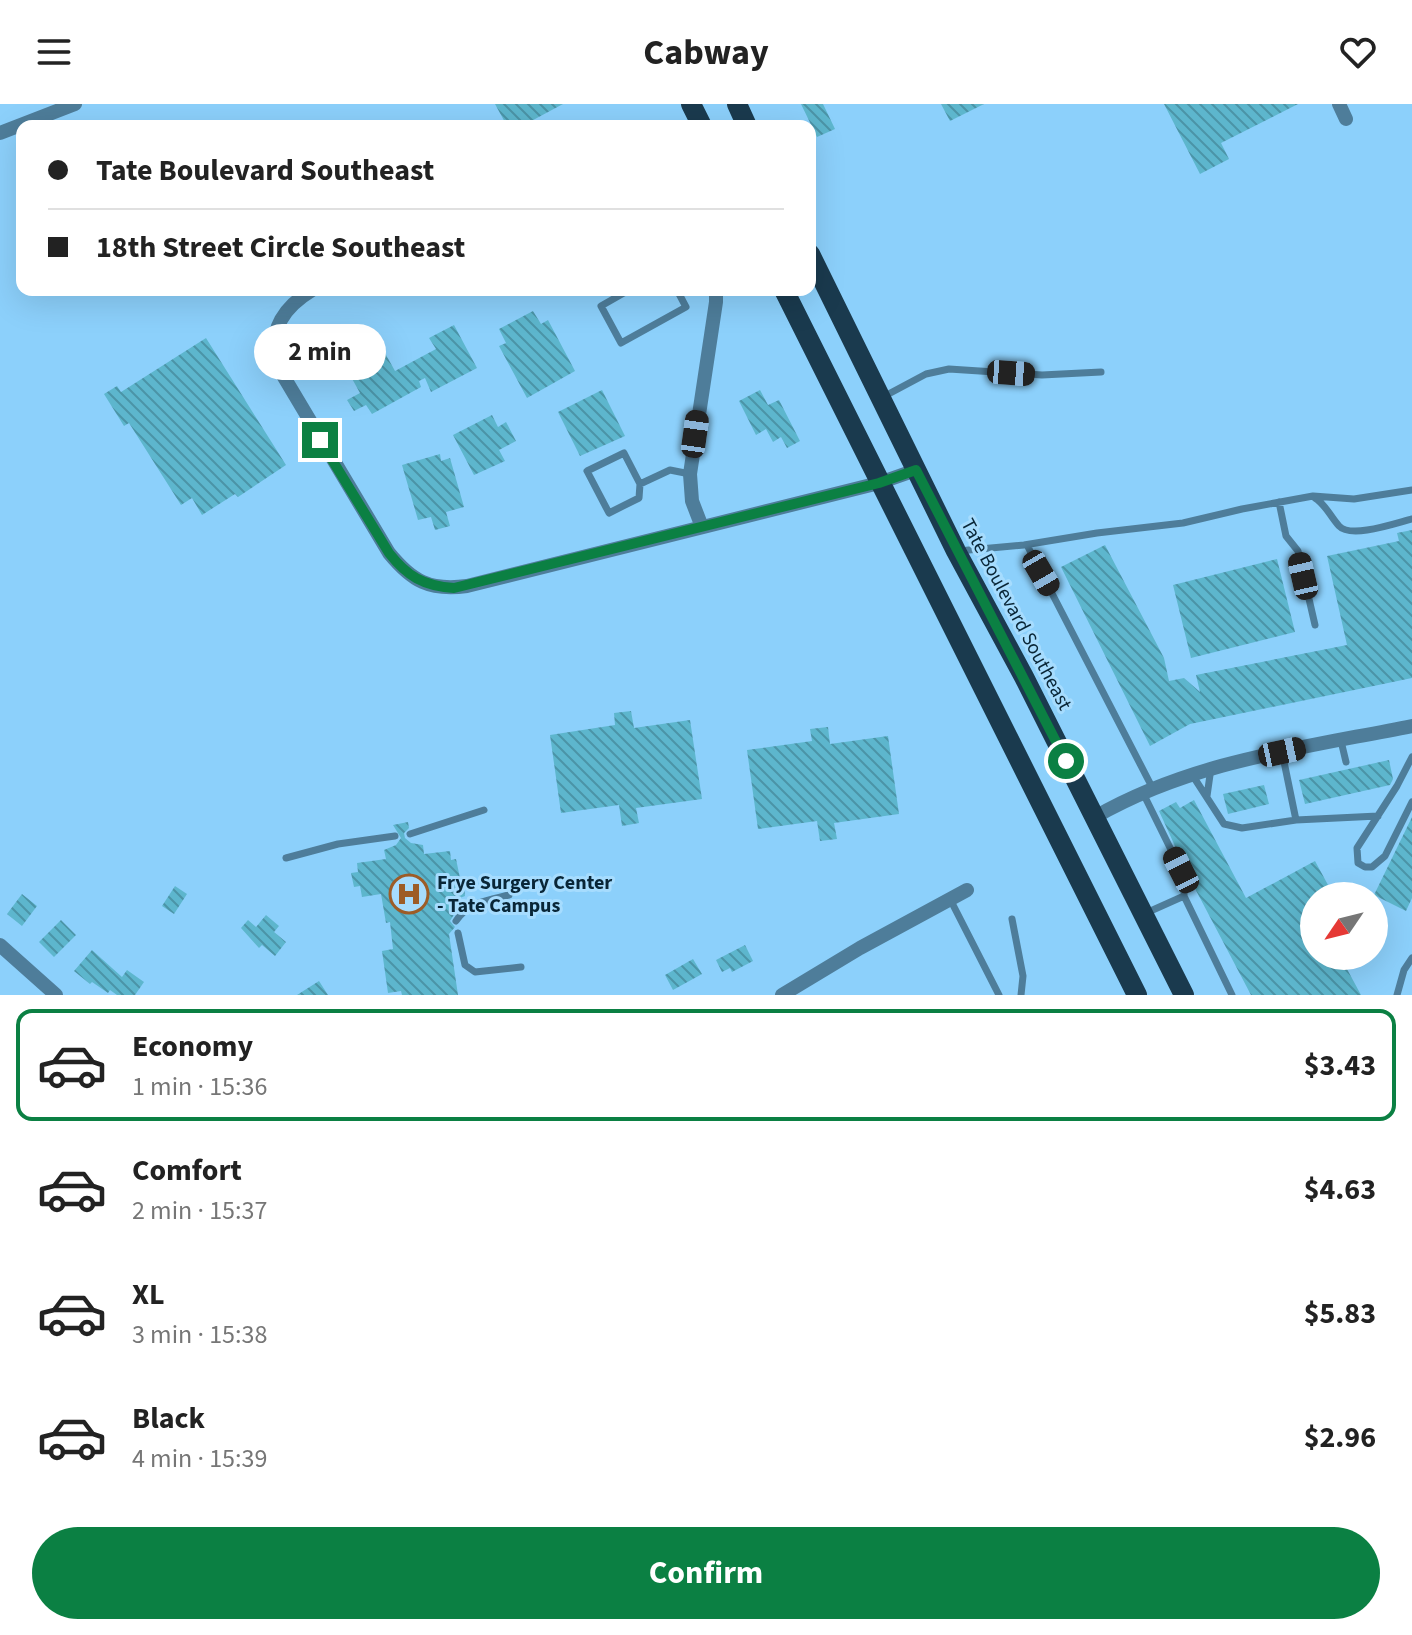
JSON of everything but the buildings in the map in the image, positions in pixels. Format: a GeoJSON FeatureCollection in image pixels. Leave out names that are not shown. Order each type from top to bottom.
{"type":"FeatureCollection","features":[{"type":"Feature","properties":{"kind":"main road","name":"Tate Boulevard Southeast"},"geometry":{"type":"LineString","coordinates":[[816,266],[956,551],[1184,995]]}},
{"type":"Feature","properties":{"kind":"main road"},"geometry":{"type":"LineString","coordinates":[[787,296],[1137,995]]}},
{"type":"Feature","properties":{"kind":"street"},"geometry":{"type":"LineString","coordinates":[[1339,104],[1346,119]]}},
{"type":"Feature","properties":{"kind":"street"},"geometry":{"type":"LineString","coordinates":[[33,120],[71,105]]}},
{"type":"Feature","properties":{"kind":"street"},"geometry":{"type":"LineString","coordinates":[[304,296],[279,321],[273,347],[275,362],[389,553],[418,581],[442,587],[467,586],[879,483],[916,470]]}},
{"type":"Feature","properties":{"kind":"street"},"geometry":{"type":"LineString","coordinates":[[702,527],[692,501],[690,474],[716,296]]}},
{"type":"Feature","properties":{"kind":"street"},"geometry":{"type":"LineString","coordinates":[[1095,817],[1147,790],[1191,773],[1412,726]]}},
{"type":"Feature","properties":{"kind":"street"},"geometry":{"type":"LineString","coordinates":[[782,995],[967,890]]}},
{"type":"Feature","properties":{"kind":"street"},"geometry":{"type":"LineString","coordinates":[[0,945],[56,995]]}},
{"type":"Feature","properties":{"kind":"street"},"geometry":{"type":"LineString","coordinates":[[36,979],[42,995]]}},
{"type":"Feature","properties":{"kind":"lane"},"geometry":{"type":"LineString","coordinates":[[618,296],[601,306],[621,343],[686,307],[680,296]]}},
{"type":"Feature","properties":{"kind":"lane"},"geometry":{"type":"LineString","coordinates":[[881,398],[926,374],[949,369],[1042,375],[1101,372]]}},
{"type":"Feature","properties":{"kind":"lane"},"geometry":{"type":"LineString","coordinates":[[624,453],[640,484],[639,498],[609,513],[587,471],[624,453]]}},
{"type":"Feature","properties":{"kind":"lane"},"geometry":{"type":"LineString","coordinates":[[640,484],[670,470],[690,474]]}},
{"type":"Feature","properties":{"kind":"lane"},"geometry":{"type":"LineString","coordinates":[[956,551],[1027,545],[1183,523],[1313,496],[1354,499],[1412,490]]}},
{"type":"Feature","properties":{"kind":"lane"},"geometry":{"type":"LineString","coordinates":[[1313,496],[1348,532],[1412,519]]}},
{"type":"Feature","properties":{"kind":"lane"},"geometry":{"type":"LineString","coordinates":[[1279,502],[1286,536],[1298,551],[1315,625]]}},
{"type":"Feature","properties":{"kind":"lane"},"geometry":{"type":"LineString","coordinates":[[1027,545],[1147,790],[1181,870],[1184,896],[1232,995]]}},
{"type":"Feature","properties":{"kind":"lane"},"geometry":{"type":"LineString","coordinates":[[1341,741],[1346,762]]}},
{"type":"Feature","properties":{"kind":"lane"},"geometry":{"type":"LineString","coordinates":[[1282,752],[1296,820]]}},
{"type":"Feature","properties":{"kind":"lane"},"geometry":{"type":"LineString","coordinates":[[1412,757],[1357,848],[1358,863],[1372,867],[1385,856],[1412,802]]}},
{"type":"Feature","properties":{"kind":"lane"},"geometry":{"type":"LineString","coordinates":[[1207,796],[1211,768]]}},
{"type":"Feature","properties":{"kind":"lane"},"geometry":{"type":"LineString","coordinates":[[1191,773],[1218,818],[1232,827],[1378,816]]}},
{"type":"Feature","properties":{"kind":"lane"},"geometry":{"type":"LineString","coordinates":[[410,834],[484,810]]}},
{"type":"Feature","properties":{"kind":"lane"},"geometry":{"type":"LineString","coordinates":[[286,858],[338,844],[395,836]]}},
{"type":"Feature","properties":{"kind":"lane"},"geometry":{"type":"LineString","coordinates":[[456,921],[476,903],[509,895]]}},
{"type":"Feature","properties":{"kind":"lane"},"geometry":{"type":"LineString","coordinates":[[1143,914],[1184,896]]}},
{"type":"Feature","properties":{"kind":"lane"},"geometry":{"type":"LineString","coordinates":[[950,899],[999,995]]}},
{"type":"Feature","properties":{"kind":"lane"},"geometry":{"type":"LineString","coordinates":[[1012,919],[1023,976],[1021,995]]}},
{"type":"Feature","properties":{"kind":"lane"},"geometry":{"type":"LineString","coordinates":[[458,933],[465,965],[475,972],[521,967]]}},
{"type":"Feature","properties":{"kind":"lane"},"geometry":{"type":"LineString","coordinates":[[1397,995],[1404,970],[1412,958]]}},
{"type":"Feature","properties":{"kind":"place","name":"Frye Surgery Center - Tate Campus"},"geometry":{"type":"Point","coordinates":[409,894]}},
{"type":"Feature","properties":{"kind":"route"},"geometry":{"type":"LineString","coordinates":[[320,440],[389,553],[401,567],[418,581],[454,588],[879,483],[916,470],[1066,761]]}}]}
